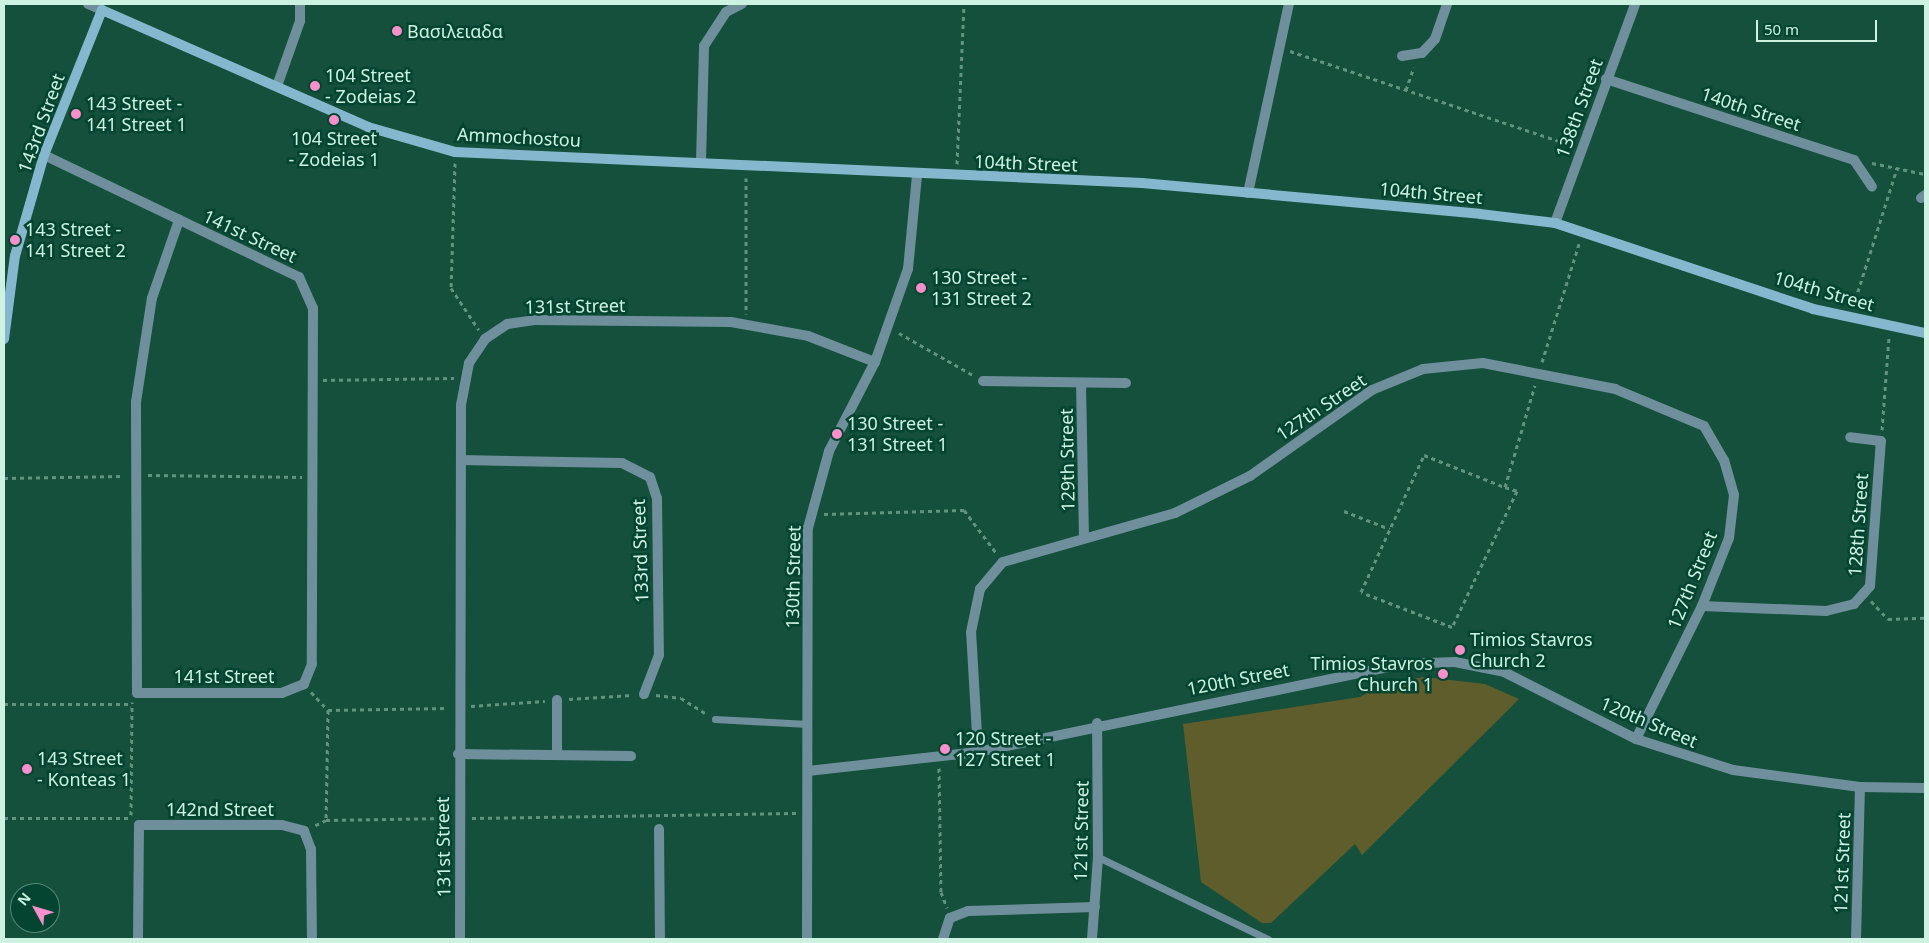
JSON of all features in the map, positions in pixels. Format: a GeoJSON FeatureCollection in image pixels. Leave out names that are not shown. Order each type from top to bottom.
{"type":"FeatureCollection","features":[{"type":"Feature","properties":{"kind":"street","name":"Ammochostou"},"geometry":{"type":"LineString","coordinates":[[88,4],[368,127],[455,152],[701,162],[746,162],[917,176]]}},
{"type":"Feature","properties":{"kind":"street"},"geometry":{"type":"LineString","coordinates":[[277,86],[300,21],[300,4]]}},
{"type":"Feature","properties":{"kind":"street"},"geometry":{"type":"LineString","coordinates":[[701,162],[704,46],[726,12],[742,4]]}},
{"type":"Feature","properties":{"kind":"street"},"geometry":{"type":"LineString","coordinates":[[1248,193],[1289,4]]}},
{"type":"Feature","properties":{"kind":"street"},"geometry":{"type":"LineString","coordinates":[[1402,56],[1418,53],[1435,39],[1448,4]]}},
{"type":"Feature","properties":{"kind":"street","name":"138th Street"},"geometry":{"type":"LineString","coordinates":[[1555,223],[1606,79],[1635,4]]}},
{"type":"Feature","properties":{"kind":"street","name":"143rd Street"},"geometry":{"type":"LineString","coordinates":[[4,339],[15,256],[44,155],[102,10]]}},
{"type":"Feature","properties":{"kind":"street","name":"140th Street"},"geometry":{"type":"LineString","coordinates":[[1606,79],[1854,160]]}},
{"type":"Feature","properties":{"kind":"street","name":"141st Street"},"geometry":{"type":"LineString","coordinates":[[44,155],[299,277],[313,308],[312,664],[304,684],[282,693],[136,693],[136,402],[152,298],[179,220]]}},
{"type":"Feature","properties":{"kind":"street"},"geometry":{"type":"LineString","coordinates":[[1854,160],[1872,188]]}},
{"type":"Feature","properties":{"kind":"street","name":"104th Street"},"geometry":{"type":"LineString","coordinates":[[917,176],[1142,183],[1555,223],[1850,317],[1925,333]]}},
{"type":"Feature","properties":{"kind":"street","name":"130th Street"},"geometry":{"type":"LineString","coordinates":[[808,939],[808,528],[829,451],[876,362],[908,269],[917,176]]}},
{"type":"Feature","properties":{"kind":"street","name":"131st Street"},"geometry":{"type":"LineString","coordinates":[[460,939],[458,707],[461,405],[469,363],[485,339],[507,324],[535,320],[746,325],[808,336],[876,362]]}},
{"type":"Feature","properties":{"kind":"street","name":"127th Street"},"geometry":{"type":"LineString","coordinates":[[1003,562],[1084,536],[1175,513],[1250,476],[1372,390],[1423,369],[1483,363],[1615,389],[1704,426],[1724,460],[1734,495],[1729,538],[1702,606],[1636,739]]}},
{"type":"Feature","properties":{"kind":"street","name":"129th Street"},"geometry":{"type":"LineString","coordinates":[[983,381],[1126,383]]}},
{"type":"Feature","properties":{"kind":"street","name":"129th Street"},"geometry":{"type":"LineString","coordinates":[[1081,383],[1084,536]]}},
{"type":"Feature","properties":{"kind":"street"},"geometry":{"type":"LineString","coordinates":[[1850,437],[1881,441]]}},
{"type":"Feature","properties":{"kind":"street","name":"128th Street"},"geometry":{"type":"LineString","coordinates":[[1702,606],[1826,611],[1854,604],[1870,586],[1881,441]]}},
{"type":"Feature","properties":{"kind":"street","name":"133rd Street"},"geometry":{"type":"LineString","coordinates":[[461,460],[622,464],[650,477],[657,498],[659,655],[644,694]]}},
{"type":"Feature","properties":{"kind":"street"},"geometry":{"type":"LineString","coordinates":[[978,752],[971,632],[980,589],[1003,562]]}},
{"type":"Feature","properties":{"kind":"street","name":"120th Street"},"geometry":{"type":"LineString","coordinates":[[808,771],[978,752],[1098,723],[1402,664],[1456,662],[1504,672],[1636,739],[1733,770],[1860,787],[1925,788]]}},
{"type":"Feature","properties":{"kind":"street"},"geometry":{"type":"LineString","coordinates":[[557,700],[557,754]]}},
{"type":"Feature","properties":{"kind":"street","name":"121st Street"},"geometry":{"type":"LineString","coordinates":[[1092,939],[1098,858],[1098,723]]}},
{"type":"Feature","properties":{"kind":"street"},"geometry":{"type":"LineString","coordinates":[[458,754],[631,756]]}},
{"type":"Feature","properties":{"kind":"street","name":"121st Street"},"geometry":{"type":"LineString","coordinates":[[1856,939],[1860,787]]}},
{"type":"Feature","properties":{"kind":"street"},"geometry":{"type":"LineString","coordinates":[[135,822],[138,939]]}},
{"type":"Feature","properties":{"kind":"street","name":"142nd Street"},"geometry":{"type":"LineString","coordinates":[[135,822],[282,825],[304,831]]}},
{"type":"Feature","properties":{"kind":"street"},"geometry":{"type":"LineString","coordinates":[[659,829],[660,939]]}},
{"type":"Feature","properties":{"kind":"street"},"geometry":{"type":"LineString","coordinates":[[304,831],[312,848],[312,939]]}},
{"type":"Feature","properties":{"kind":"street"},"geometry":{"type":"LineString","coordinates":[[943,939],[950,918],[968,911],[1095,907]]}},
{"type":"Feature","properties":{"kind":"lane"},"geometry":{"type":"LineString","coordinates":[[715,719],[808,724]]}},
{"type":"Feature","properties":{"kind":"lane"},"geometry":{"type":"LineString","coordinates":[[1098,858],[1268,939]]}},
{"type":"Feature","properties":{"kind":"path"},"geometry":{"type":"LineString","coordinates":[[957,177],[964,4]]}},
{"type":"Feature","properties":{"kind":"path"},"geometry":{"type":"LineString","coordinates":[[1279,48],[1581,148]]}},
{"type":"Feature","properties":{"kind":"path"},"geometry":{"type":"LineString","coordinates":[[1406,90],[1418,53]]}},
{"type":"Feature","properties":{"kind":"path"},"geometry":{"type":"LineString","coordinates":[[455,152],[451,288],[485,339]]}},
{"type":"Feature","properties":{"kind":"path"},"geometry":{"type":"LineString","coordinates":[[1854,160],[1925,174]]}},
{"type":"Feature","properties":{"kind":"path"},"geometry":{"type":"LineString","coordinates":[[746,162],[746,325]]}},
{"type":"Feature","properties":{"kind":"path"},"geometry":{"type":"LineString","coordinates":[[1850,317],[1897,168]]}},
{"type":"Feature","properties":{"kind":"path"},"geometry":{"type":"LineString","coordinates":[[1505,487],[1583,232]]}},
{"type":"Feature","properties":{"kind":"path"},"geometry":{"type":"LineString","coordinates":[[888,326],[983,381]]}},
{"type":"Feature","properties":{"kind":"path"},"geometry":{"type":"LineString","coordinates":[[1881,441],[1890,326]]}},
{"type":"Feature","properties":{"kind":"path"},"geometry":{"type":"LineString","coordinates":[[313,380],[466,378]]}},
{"type":"Feature","properties":{"kind":"path"},"geometry":{"type":"LineString","coordinates":[[1424,455],[1505,487],[1517,491],[1452,627],[1361,592],[1424,455]]}},
{"type":"Feature","properties":{"kind":"path"},"geometry":{"type":"LineString","coordinates":[[4,478],[136,475],[312,477]]}},
{"type":"Feature","properties":{"kind":"path"},"geometry":{"type":"LineString","coordinates":[[811,514],[964,510],[1003,562]]}},
{"type":"Feature","properties":{"kind":"path"},"geometry":{"type":"LineString","coordinates":[[1344,511],[1390,529]]}},
{"type":"Feature","properties":{"kind":"path"},"geometry":{"type":"LineString","coordinates":[[1864,593],[1888,618],[1925,618]]}},
{"type":"Feature","properties":{"kind":"path"},"geometry":{"type":"LineString","coordinates":[[304,684],[328,710],[326,820]]}},
{"type":"Feature","properties":{"kind":"path"},"geometry":{"type":"LineString","coordinates":[[4,818],[135,822],[131,704],[136,693]]}},
{"type":"Feature","properties":{"kind":"path"},"geometry":{"type":"LineString","coordinates":[[328,710],[458,707],[644,694],[681,698],[715,719]]}},
{"type":"Feature","properties":{"kind":"path"},"geometry":{"type":"LineString","coordinates":[[4,704],[131,704]]}},
{"type":"Feature","properties":{"kind":"path"},"geometry":{"type":"LineString","coordinates":[[938,756],[941,892],[950,918]]}},
{"type":"Feature","properties":{"kind":"path"},"geometry":{"type":"LineString","coordinates":[[304,831],[326,820],[808,813]]}},
{"type":"Feature","properties":{"kind":"shaded area"},"geometry":{"type":"Polygon","coordinates":[[[1424,677],[1485,684],[1519,699],[1362,855],[1355,844],[1271,923],[1262,923],[1201,882],[1183,724],[1360,697],[1384,684],[1424,677]]]}},
{"type":"Feature","properties":{"kind":"place","name":"Βασιλειαδα"},"geometry":{"type":"Point","coordinates":[397,31]}},
{"type":"Feature","properties":{"kind":"place","name":"104 Street - Zodeias 2"},"geometry":{"type":"Point","coordinates":[315,86]}},
{"type":"Feature","properties":{"kind":"place","name":"143 Street - 141 Street 1"},"geometry":{"type":"Point","coordinates":[76,114]}},
{"type":"Feature","properties":{"kind":"place","name":"104 Street - Zodeias 1"},"geometry":{"type":"Point","coordinates":[334,120]}},
{"type":"Feature","properties":{"kind":"place","name":"143 Street - 141 Street 2"},"geometry":{"type":"Point","coordinates":[15,240]}},
{"type":"Feature","properties":{"kind":"place","name":"130 Street - 131 Street 2"},"geometry":{"type":"Point","coordinates":[921,288]}},
{"type":"Feature","properties":{"kind":"place","name":"130 Street - 131 Street 1"},"geometry":{"type":"Point","coordinates":[837,434]}},
{"type":"Feature","properties":{"kind":"place","name":"Timios Stavros Church 2"},"geometry":{"type":"Point","coordinates":[1460,650]}},
{"type":"Feature","properties":{"kind":"place","name":"Timios Stavros Church 1"},"geometry":{"type":"Point","coordinates":[1443,674]}},
{"type":"Feature","properties":{"kind":"place","name":"120 Street - 127 Street 1"},"geometry":{"type":"Point","coordinates":[945,749]}},
{"type":"Feature","properties":{"kind":"place","name":"143 Street - Konteas 1"},"geometry":{"type":"Point","coordinates":[27,769]}}]}
